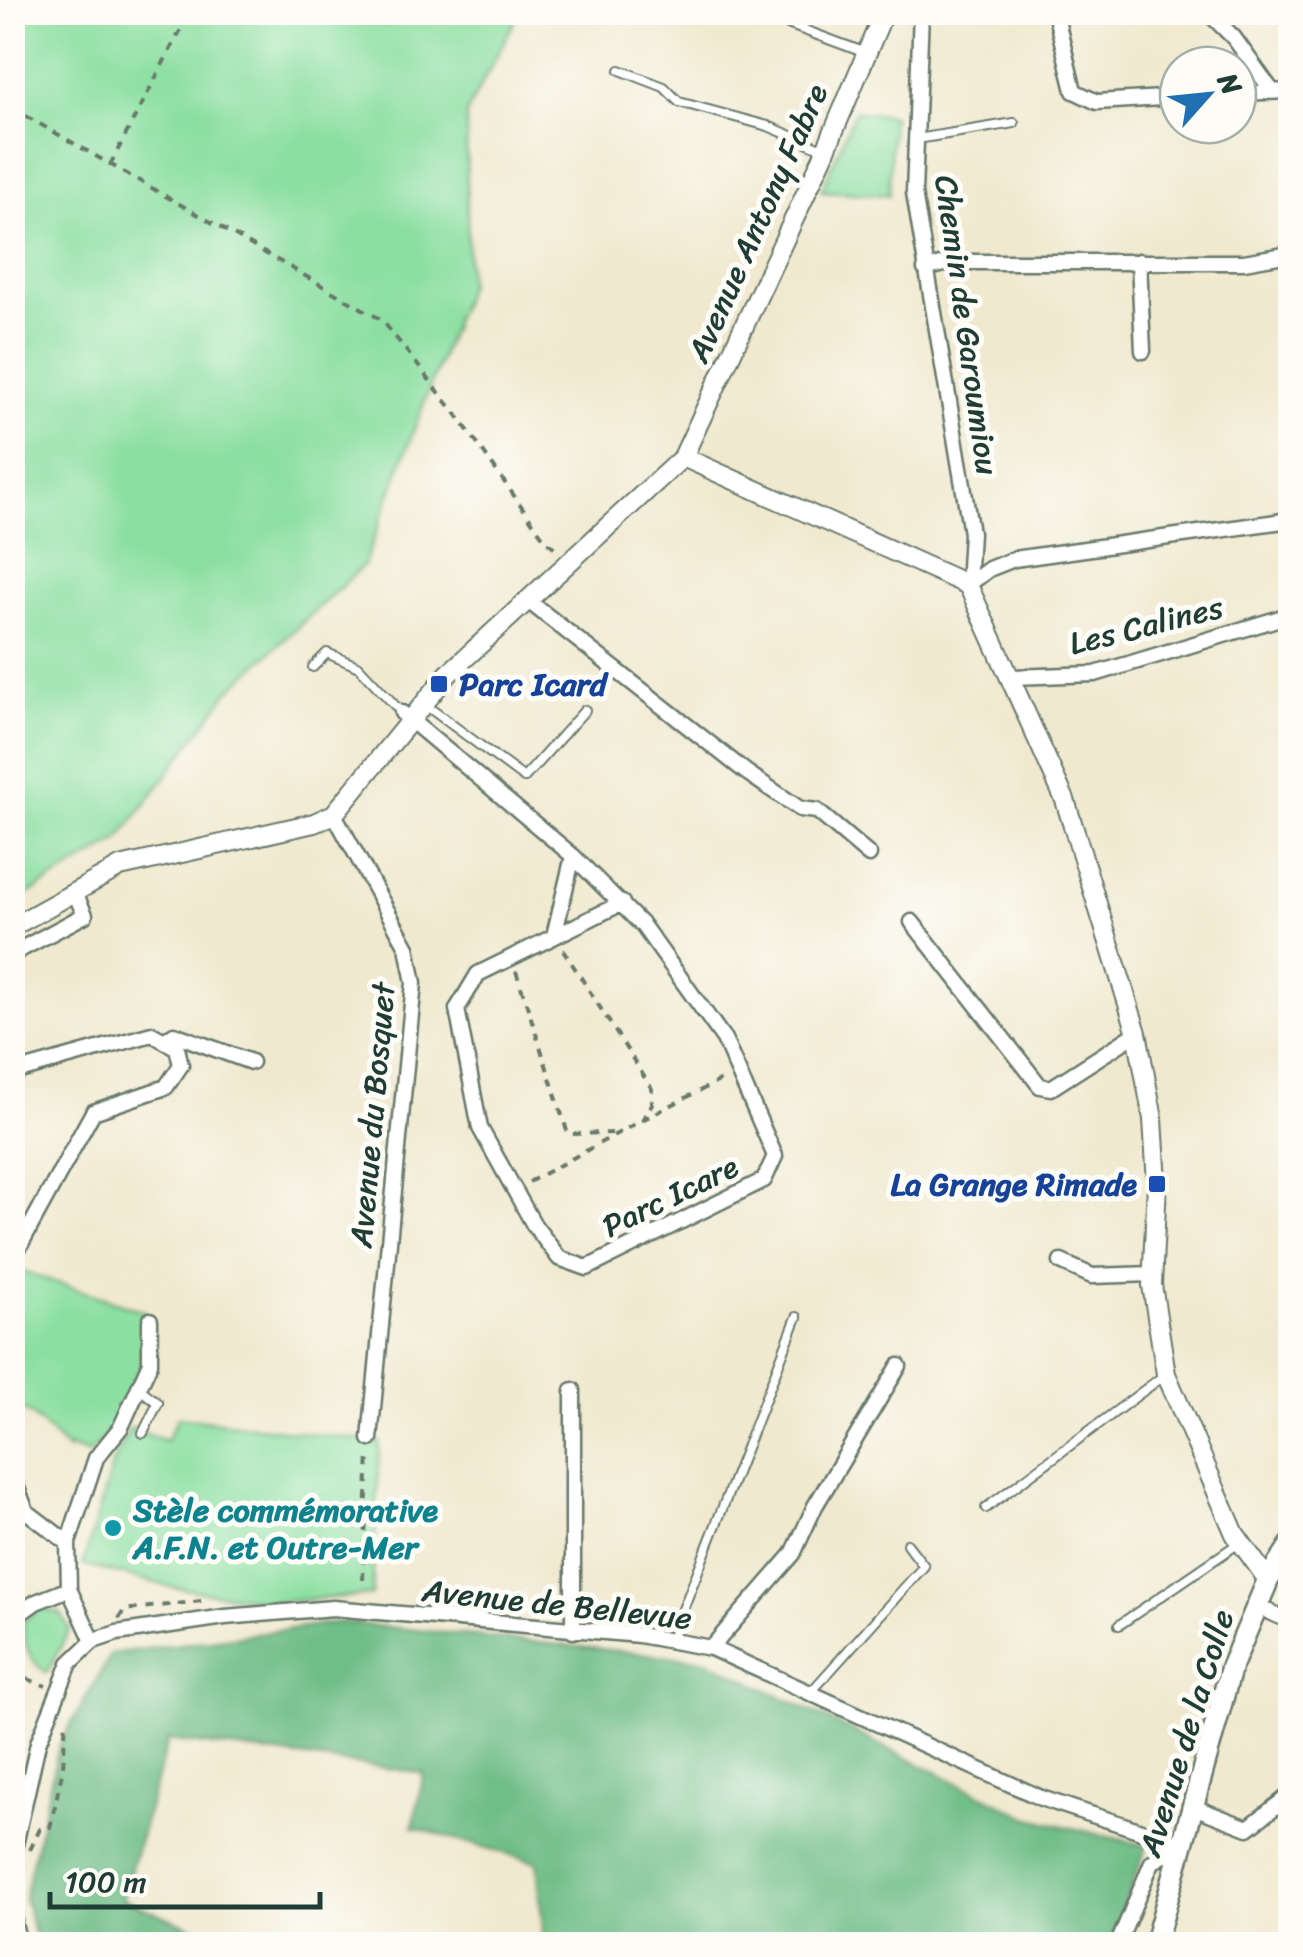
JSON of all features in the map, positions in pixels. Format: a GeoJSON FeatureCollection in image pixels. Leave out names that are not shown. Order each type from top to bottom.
{"type":"FeatureCollection","features":[{"type":"Feature","properties":{"kind":"main road","name":"Avenue de la Colle"},"geometry":{"type":"LineString","coordinates":[[1155,1944],[1231,1668],[1268,1580],[1290,1546]]}},
{"type":"Feature","properties":{"kind":"street","name":"Avenue Antony Fabre"},"geometry":{"type":"LineString","coordinates":[[683,458],[826,150],[884,12]]}},
{"type":"Feature","properties":{"kind":"street"},"geometry":{"type":"LineString","coordinates":[[1054,12],[1074,91],[1097,102],[1158,98]]}},
{"type":"Feature","properties":{"kind":"street"},"geometry":{"type":"LineString","coordinates":[[1208,12],[1234,38],[1272,91]]}},
{"type":"Feature","properties":{"kind":"street","name":"Chemin de Garoumiou"},"geometry":{"type":"LineString","coordinates":[[922,13],[914,193],[971,533],[968,585]]}},
{"type":"Feature","properties":{"kind":"street"},"geometry":{"type":"LineString","coordinates":[[1258,92],[1290,91]]}},
{"type":"Feature","properties":{"kind":"street"},"geometry":{"type":"LineString","coordinates":[[925,270],[952,262],[1244,262],[1290,254]]}},
{"type":"Feature","properties":{"kind":"street"},"geometry":{"type":"LineString","coordinates":[[1140,261],[1143,351]]}},
{"type":"Feature","properties":{"kind":"street"},"geometry":{"type":"LineString","coordinates":[[12,927],[141,861],[314,823],[334,814],[406,718],[424,704],[449,673],[683,458],[968,585],[1013,677],[1065,800],[1137,1032],[1154,1120],[1154,1318],[1166,1374],[1195,1450],[1240,1542],[1268,1580]]}},
{"type":"Feature","properties":{"kind":"street"},"geometry":{"type":"LineString","coordinates":[[968,585],[989,569],[1014,559],[1290,520]]}},
{"type":"Feature","properties":{"kind":"street"},"geometry":{"type":"LineString","coordinates":[[526,600],[746,772],[800,809],[817,811],[870,855]]}},
{"type":"Feature","properties":{"kind":"street","name":"Les Calines"},"geometry":{"type":"LineString","coordinates":[[1013,677],[1095,674],[1290,614]]}},
{"type":"Feature","properties":{"kind":"street","name":"Parc Icare"},"geometry":{"type":"LineString","coordinates":[[406,718],[573,856],[622,903],[724,1038],[776,1156],[764,1180],[588,1268],[559,1258],[514,1190],[480,1128],[457,1009],[478,974],[622,903]]}},
{"type":"Feature","properties":{"kind":"street","name":"Avenue du Bosquet"},"geometry":{"type":"LineString","coordinates":[[334,814],[407,947],[414,983],[370,1439]]}},
{"type":"Feature","properties":{"kind":"street"},"geometry":{"type":"LineString","coordinates":[[554,936],[573,856]]}},
{"type":"Feature","properties":{"kind":"street"},"geometry":{"type":"LineString","coordinates":[[12,954],[84,915],[75,893]]}},
{"type":"Feature","properties":{"kind":"street"},"geometry":{"type":"LineString","coordinates":[[912,922],[1040,1086],[1050,1088],[1137,1032]]}},
{"type":"Feature","properties":{"kind":"street"},"geometry":{"type":"LineString","coordinates":[[12,1073],[152,1034],[177,1048],[182,1066],[176,1079],[166,1087],[93,1112],[12,1260]]}},
{"type":"Feature","properties":{"kind":"street"},"geometry":{"type":"LineString","coordinates":[[166,1039],[174,1034],[192,1038],[250,1062]]}},
{"type":"Feature","properties":{"kind":"street"},"geometry":{"type":"LineString","coordinates":[[1061,1262],[1092,1276],[1153,1274]]}},
{"type":"Feature","properties":{"kind":"street"},"geometry":{"type":"LineString","coordinates":[[20,1944],[14,1924],[13,1854],[38,1743],[70,1663],[94,1641],[69,1588],[68,1543],[96,1458],[120,1427],[150,1364],[150,1320]]}},
{"type":"Feature","properties":{"kind":"street"},"geometry":{"type":"LineString","coordinates":[[711,1648],[793,1554],[814,1506],[899,1366]]}},
{"type":"Feature","properties":{"kind":"street"},"geometry":{"type":"LineString","coordinates":[[573,1390],[573,1631]]}},
{"type":"Feature","properties":{"kind":"street"},"geometry":{"type":"LineString","coordinates":[[12,1475],[26,1511],[68,1543]]}},
{"type":"Feature","properties":{"kind":"street"},"geometry":{"type":"LineString","coordinates":[[12,1619],[69,1588]]}},
{"type":"Feature","properties":{"kind":"street"},"geometry":{"type":"LineString","coordinates":[[1256,1606],[1290,1621]]}},
{"type":"Feature","properties":{"kind":"street","name":"Avenue de Bellevue"},"geometry":{"type":"LineString","coordinates":[[94,1641],[117,1632],[225,1617],[333,1608],[671,1640],[711,1648],[1041,1798],[1181,1844]]}},
{"type":"Feature","properties":{"kind":"street"},"geometry":{"type":"LineString","coordinates":[[1191,1806],[1248,1828],[1290,1796]]}},
{"type":"Feature","properties":{"kind":"street"},"geometry":{"type":"LineString","coordinates":[[1118,1944],[1152,1862],[1181,1844]]}},
{"type":"Feature","properties":{"kind":"lane"},"geometry":{"type":"LineString","coordinates":[[773,12],[777,20],[866,53]]}},
{"type":"Feature","properties":{"kind":"lane"},"geometry":{"type":"LineString","coordinates":[[620,70],[664,87],[678,102],[768,126],[826,150]]}},
{"type":"Feature","properties":{"kind":"lane"},"geometry":{"type":"LineString","coordinates":[[917,139],[1014,123]]}},
{"type":"Feature","properties":{"kind":"lane"},"geometry":{"type":"LineString","coordinates":[[313,668],[327,654],[359,667],[406,718]]}},
{"type":"Feature","properties":{"kind":"lane"},"geometry":{"type":"LineString","coordinates":[[424,704],[524,778],[585,710]]}},
{"type":"Feature","properties":{"kind":"lane"},"geometry":{"type":"LineString","coordinates":[[671,1640],[796,1317]]}},
{"type":"Feature","properties":{"kind":"lane"},"geometry":{"type":"LineString","coordinates":[[986,1508],[1166,1374]]}},
{"type":"Feature","properties":{"kind":"lane"},"geometry":{"type":"LineString","coordinates":[[140,1389],[158,1403],[144,1432]]}},
{"type":"Feature","properties":{"kind":"lane"},"geometry":{"type":"LineString","coordinates":[[1119,1625],[1240,1542]]}},
{"type":"Feature","properties":{"kind":"lane"},"geometry":{"type":"LineString","coordinates":[[811,1692],[924,1566],[907,1544]]}},
{"type":"Feature","properties":{"kind":"path"},"geometry":{"type":"LineString","coordinates":[[110,165],[190,12]]}},
{"type":"Feature","properties":{"kind":"path"},"geometry":{"type":"LineString","coordinates":[[12,108],[382,320],[457,415],[546,541],[560,552],[569,543]]}},
{"type":"Feature","properties":{"kind":"path"},"geometry":{"type":"LineString","coordinates":[[554,936],[652,1089],[652,1104],[642,1120]]}},
{"type":"Feature","properties":{"kind":"path"},"geometry":{"type":"LineString","coordinates":[[512,958],[568,1134],[617,1134]]}},
{"type":"Feature","properties":{"kind":"path"},"geometry":{"type":"LineString","coordinates":[[514,1190],[738,1072]]}},
{"type":"Feature","properties":{"kind":"path"},"geometry":{"type":"LineString","coordinates":[[364,1580],[370,1439]]}},
{"type":"Feature","properties":{"kind":"path"},"geometry":{"type":"LineString","coordinates":[[94,1641],[104,1621],[118,1621],[124,1610],[202,1602],[208,1609]]}},
{"type":"Feature","properties":{"kind":"path"},"geometry":{"type":"LineString","coordinates":[[12,1674],[56,1690]]}},
{"type":"Feature","properties":{"kind":"path"},"geometry":{"type":"LineString","coordinates":[[50,1827],[63,1768],[66,1716]]}},
{"type":"Feature","properties":{"kind":"green space"},"geometry":{"type":"Polygon","coordinates":[[[13,12],[519,13],[466,114],[468,284],[364,565],[229,691],[118,841],[13,903],[13,12]]]}},
{"type":"Feature","properties":{"kind":"green space"},"geometry":{"type":"Polygon","coordinates":[[[855,111],[892,116],[889,195],[821,191],[855,111]]]}},
{"type":"Feature","properties":{"kind":"green space"},"geometry":{"type":"Polygon","coordinates":[[[15,1269],[146,1312],[143,1353],[134,1390],[116,1423],[89,1454],[70,1447],[68,1450],[31,1414],[13,1406],[15,1269]]]}},
{"type":"Feature","properties":{"kind":"green space"},"geometry":{"type":"Polygon","coordinates":[[[178,1417],[380,1442],[372,1595],[274,1602],[172,1587],[83,1565],[114,1459],[130,1428],[166,1441],[178,1417]]]}},
{"type":"Feature","properties":{"kind":"green space"},"geometry":{"type":"Polygon","coordinates":[[[40,1609],[60,1613],[70,1629],[47,1673],[31,1657],[23,1622],[40,1609]]]}},
{"type":"Feature","properties":{"kind":"green space"},"geometry":{"type":"Polygon","coordinates":[[[340,1622],[706,1660],[1030,1818],[1147,1846],[1109,1944],[544,1944],[537,1862],[413,1827],[424,1773],[168,1740],[122,1899],[233,1944],[37,1944],[24,1898],[59,1746],[111,1654],[340,1622]]]}},
{"type":"Feature","properties":{"kind":"place","name":"Parc Icard"},"geometry":{"type":"Point","coordinates":[439,684]}},
{"type":"Feature","properties":{"kind":"place","name":"La Grange Rimade"},"geometry":{"type":"Point","coordinates":[1157,1184]}},
{"type":"Feature","properties":{"kind":"place","name":"Stèle commémorative A.F.N. et Outre-Mer"},"geometry":{"type":"Point","coordinates":[113,1528]}}]}
